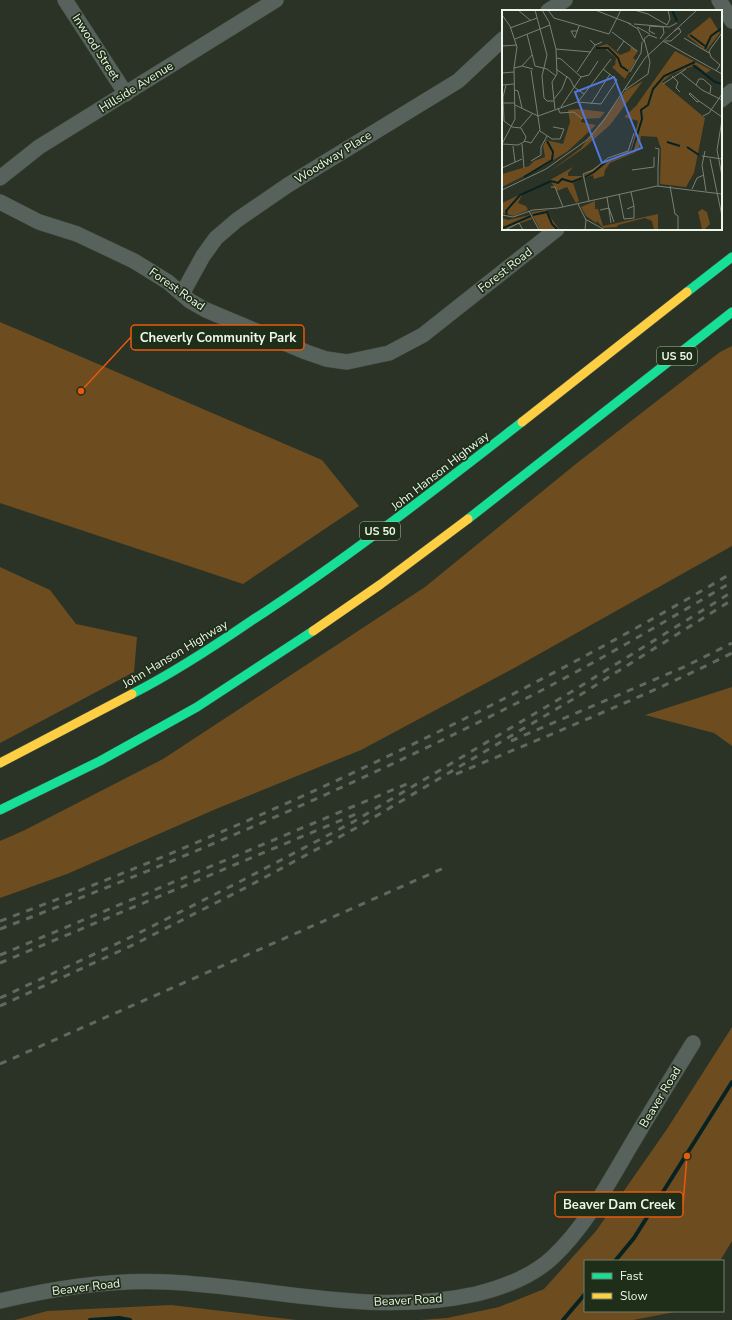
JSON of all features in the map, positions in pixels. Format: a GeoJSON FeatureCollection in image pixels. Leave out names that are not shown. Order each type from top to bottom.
{"type":"FeatureCollection","features":[{"type":"Feature","properties":{"kind":"highway","name":"John Hanson Highway"},"geometry":{"type":"LineString","coordinates":[[0,763],[100,712],[148,685],[220,642],[296,592],[408,511],[732,257]]}},
{"type":"Feature","properties":{"kind":"highway","name":"US 50"},"geometry":{"type":"LineString","coordinates":[[0,810],[60,782],[142,739],[222,691],[300,641],[410,564],[732,312]]}},
{"type":"Feature","properties":{"kind":"highway"},"geometry":{"type":"LineString","coordinates":[[622,399],[680,365]]}},
{"type":"Feature","properties":{"kind":"street","name":"Inwood Street"},"geometry":{"type":"LineString","coordinates":[[65,0],[126,94]]}},
{"type":"Feature","properties":{"kind":"street","name":"Hillside Avenue"},"geometry":{"type":"LineString","coordinates":[[0,178],[39,147],[276,0]]}},
{"type":"Feature","properties":{"kind":"street"},"geometry":{"type":"LineString","coordinates":[[550,10],[565,0]]}},
{"type":"Feature","properties":{"kind":"street"},"geometry":{"type":"LineString","coordinates":[[719,0],[732,21]]}},
{"type":"Feature","properties":{"kind":"street","name":"Woodway Place"},"geometry":{"type":"LineString","coordinates":[[182,294],[203,256],[216,238],[237,220],[288,185],[458,81],[502,41]]}},
{"type":"Feature","properties":{"kind":"street"},"geometry":{"type":"LineString","coordinates":[[722,99],[732,91]]}},
{"type":"Feature","properties":{"kind":"street","name":"Forest Road"},"geometry":{"type":"LineString","coordinates":[[0,202],[39,222],[77,234],[134,261],[168,282],[182,294],[206,310],[306,352],[326,359],[347,362],[389,353],[423,334],[556,230]]}},
{"type":"Feature","properties":{"kind":"street","name":"Beaver Road"},"geometry":{"type":"LineString","coordinates":[[0,1301],[63,1288],[113,1282],[166,1282],[224,1286],[322,1299],[370,1303],[422,1302],[461,1297],[497,1289],[522,1279],[552,1258],[569,1239],[591,1210],[692,1042]]}},
{"type":"Feature","properties":{"kind":"shaded area"},"geometry":{"type":"Polygon","coordinates":[[[0,322],[322,460],[359,506],[243,584],[0,503],[0,322]]]}},
{"type":"Feature","properties":{"kind":"shaded area"},"geometry":{"type":"Polygon","coordinates":[[[732,346],[732,546],[516,667],[361,750],[216,809],[67,874],[0,898],[0,841],[25,830],[163,759],[425,587],[577,463],[720,352],[732,346]]]}},
{"type":"Feature","properties":{"kind":"shaded area"},"geometry":{"type":"Polygon","coordinates":[[[0,567],[50,590],[76,624],[137,637],[134,672],[0,743],[0,567]]]}},
{"type":"Feature","properties":{"kind":"shaded area"},"geometry":{"type":"Polygon","coordinates":[[[732,687],[732,746],[714,733],[645,715],[732,687]]]}},
{"type":"Feature","properties":{"kind":"shaded area"},"geometry":{"type":"Polygon","coordinates":[[[732,1027],[732,1241],[721,1260],[584,1260],[584,1312],[675,1312],[633,1320],[420,1320],[447,1318],[499,1307],[544,1289],[596,1231],[667,1129],[732,1027]]]}},
{"type":"Feature","properties":{"kind":"shaded area"},"geometry":{"type":"Polygon","coordinates":[[[171,1305],[297,1320],[15,1320],[47,1311],[171,1305]]]}},
{"type":"Feature","properties":{"kind":"waterway"},"geometry":{"type":"LineString","coordinates":[[616,1260],[634,1238],[732,1082]]}},
{"type":"Feature","properties":{"kind":"waterway"},"geometry":{"type":"LineString","coordinates":[[563,1320],[584,1295]]}},
{"type":"Feature","properties":{"kind":"waterway"},"geometry":{"type":"LineString","coordinates":[[90,1320],[119,1318],[130,1320]]}},
{"type":"Feature","properties":{"kind":"railway"},"geometry":{"type":"LineString","coordinates":[[0,921],[189,846],[282,806],[374,763],[465,719],[555,672],[644,624],[732,573]]}},
{"type":"Feature","properties":{"kind":"railway"},"geometry":{"type":"LineString","coordinates":[[0,929],[194,852],[386,767],[567,677],[732,582]]}},
{"type":"Feature","properties":{"kind":"railway"},"geometry":{"type":"LineString","coordinates":[[0,998],[131,937],[353,822],[576,689],[732,592]]}},
{"type":"Feature","properties":{"kind":"railway"},"geometry":{"type":"LineString","coordinates":[[0,1006],[135,944],[247,887],[356,828],[580,695],[732,600]]}},
{"type":"Feature","properties":{"kind":"railway"},"geometry":{"type":"LineString","coordinates":[[511,741],[684,667],[732,643]]}},
{"type":"Feature","properties":{"kind":"railway"},"geometry":{"type":"LineString","coordinates":[[456,774],[630,701],[732,653]]}},
{"type":"Feature","properties":{"kind":"railway"},"geometry":{"type":"LineString","coordinates":[[0,955],[409,783]]}},
{"type":"Feature","properties":{"kind":"railway"},"geometry":{"type":"LineString","coordinates":[[0,963],[356,814]]}},
{"type":"Feature","properties":{"kind":"railway"},"geometry":{"type":"LineString","coordinates":[[0,1064],[446,867]]}},
{"type":"Feature","properties":{"kind":"traffic: fast"},"geometry":{"type":"LineString","coordinates":[[687,292],[732,257]]}},
{"type":"Feature","properties":{"kind":"traffic: fast"},"geometry":{"type":"LineString","coordinates":[[468,519],[732,312]]}},
{"type":"Feature","properties":{"kind":"traffic: fast"},"geometry":{"type":"LineString","coordinates":[[132,694],[178,669],[286,598],[388,524],[522,422]]}},
{"type":"Feature","properties":{"kind":"traffic: fast"},"geometry":{"type":"LineString","coordinates":[[0,810],[100,761],[197,707],[313,631]]}},
{"type":"Feature","properties":{"kind":"traffic: slow"},"geometry":{"type":"LineString","coordinates":[[522,422],[687,292]]}},
{"type":"Feature","properties":{"kind":"traffic: slow"},"geometry":{"type":"LineString","coordinates":[[313,631],[381,584],[468,519]]}},
{"type":"Feature","properties":{"kind":"traffic: slow"},"geometry":{"type":"LineString","coordinates":[[0,763],[132,694]]}},
{"type":"Feature","properties":{"kind":"place","name":"Cheverly Community Park"},"geometry":{"type":"Point","coordinates":[81,391]}},
{"type":"Feature","properties":{"kind":"place","name":"Beaver Dam Creek"},"geometry":{"type":"Point","coordinates":[687,1156]}}]}
